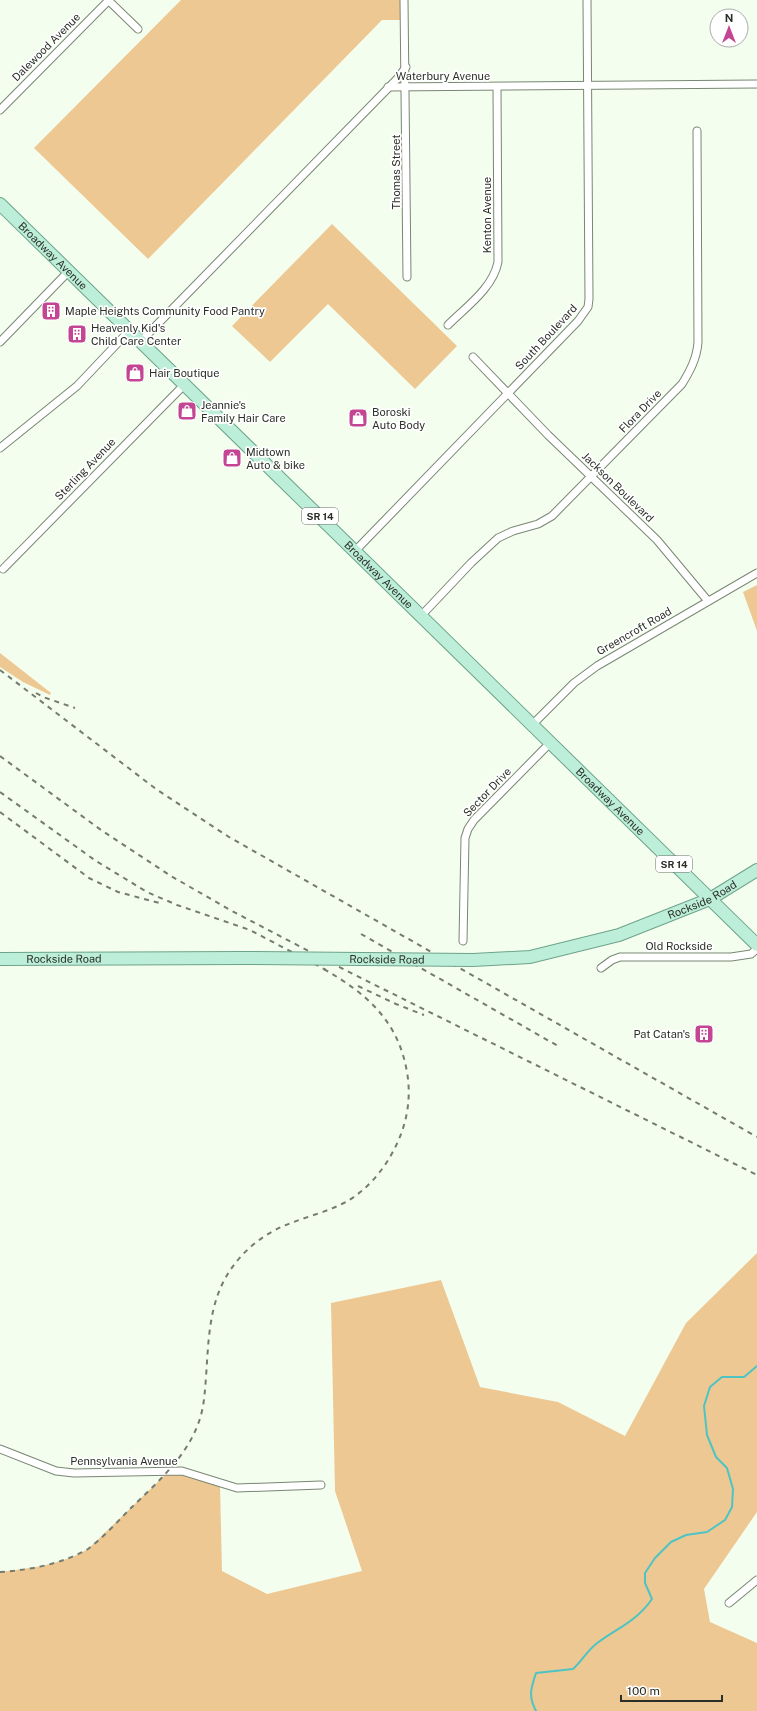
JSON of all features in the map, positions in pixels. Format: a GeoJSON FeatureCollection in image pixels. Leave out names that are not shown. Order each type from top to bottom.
{"type":"FeatureCollection","features":[{"type":"Feature","properties":{"kind":"main road","name":"Broadway Avenue"},"geometry":{"type":"LineString","coordinates":[[0,204],[68,272],[142,341],[184,385],[356,550],[420,617],[533,724],[550,743],[757,945]]}},
{"type":"Feature","properties":{"kind":"main road","name":"Rockside Road"},"geometry":{"type":"LineString","coordinates":[[0,959],[244,958],[473,960],[530,957],[619,935],[710,899],[757,870]]}},
{"type":"Feature","properties":{"kind":"street"},"geometry":{"type":"LineString","coordinates":[[108,0],[138,29]]}},
{"type":"Feature","properties":{"kind":"street","name":"Dalewood Avenue"},"geometry":{"type":"LineString","coordinates":[[0,110],[108,0]]}},
{"type":"Feature","properties":{"kind":"street","name":"Thomas Street"},"geometry":{"type":"LineString","coordinates":[[404,0],[406,67],[407,277]]}},
{"type":"Feature","properties":{"kind":"street","name":"South Boulevard"},"geometry":{"type":"LineString","coordinates":[[356,550],[578,321],[588,307],[590,299],[587,0]]}},
{"type":"Feature","properties":{"kind":"street"},"geometry":{"type":"LineString","coordinates":[[388,87],[406,67]]}},
{"type":"Feature","properties":{"kind":"street","name":"Waterbury Avenue"},"geometry":{"type":"LineString","coordinates":[[142,341],[388,87],[757,84]]}},
{"type":"Feature","properties":{"kind":"street","name":"Kenton Avenue"},"geometry":{"type":"LineString","coordinates":[[448,325],[488,284],[493,278],[496,270],[497,86]]}},
{"type":"Feature","properties":{"kind":"street","name":"Flora Drive"},"geometry":{"type":"LineString","coordinates":[[420,617],[471,563],[498,538],[513,531],[545,521],[592,476],[682,384],[695,358],[698,342],[697,131]]}},
{"type":"Feature","properties":{"kind":"street"},"geometry":{"type":"LineString","coordinates":[[0,342],[68,272]]}},
{"type":"Feature","properties":{"kind":"street"},"geometry":{"type":"LineString","coordinates":[[0,448],[77,386],[130,330]]}},
{"type":"Feature","properties":{"kind":"street","name":"Jackson Boulevard"},"geometry":{"type":"LineString","coordinates":[[473,357],[657,540],[708,601]]}},
{"type":"Feature","properties":{"kind":"street","name":"Sterling Avenue"},"geometry":{"type":"LineString","coordinates":[[3,569],[184,385]]}},
{"type":"Feature","properties":{"kind":"street","name":"Greencroft Road"},"geometry":{"type":"LineString","coordinates":[[533,724],[574,683],[597,666],[757,573]]}},
{"type":"Feature","properties":{"kind":"street","name":"Sector Drive"},"geometry":{"type":"LineString","coordinates":[[463,940],[465,838],[468,829],[474,820],[550,743]]}},
{"type":"Feature","properties":{"kind":"street","name":"Old Rockside"},"geometry":{"type":"LineString","coordinates":[[601,968],[612,960],[620,957],[730,957],[750,954],[757,949]]}},
{"type":"Feature","properties":{"kind":"street","name":"Pennsylvania Avenue"},"geometry":{"type":"LineString","coordinates":[[0,1449],[56,1471],[74,1473],[182,1472],[237,1488],[321,1485]]}},
{"type":"Feature","properties":{"kind":"street"},"geometry":{"type":"LineString","coordinates":[[729,1603],[755,1584]]}},
{"type":"Feature","properties":{"kind":"shaded area"},"geometry":{"type":"Polygon","coordinates":[[[181,0],[404,0],[405,20],[382,20],[148,259],[34,148],[181,0]]]}},
{"type":"Feature","properties":{"kind":"shaded area"},"geometry":{"type":"Polygon","coordinates":[[[332,224],[457,346],[415,389],[328,304],[270,362],[232,326],[332,224]]]}},
{"type":"Feature","properties":{"kind":"shaded area"},"geometry":{"type":"Polygon","coordinates":[[[757,585],[757,631],[743,592],[757,585]]]}},
{"type":"Feature","properties":{"kind":"shaded area"},"geometry":{"type":"Polygon","coordinates":[[[0,653],[51,693],[50,695],[23,682],[0,667],[0,653]]]}},
{"type":"Feature","properties":{"kind":"shaded area"},"geometry":{"type":"Polygon","coordinates":[[[757,1253],[757,1512],[704,1589],[710,1622],[757,1643],[757,1711],[0,1711],[0,1572],[56,1562],[67,1559],[88,1549],[167,1473],[182,1471],[220,1484],[222,1571],[267,1594],[362,1571],[335,1491],[331,1303],[441,1280],[480,1387],[558,1402],[625,1436],[686,1323],[757,1253]]]}},
{"type":"Feature","properties":{"kind":"waterway"},"geometry":{"type":"LineString","coordinates":[[536,1711],[533,1706],[531,1696],[536,1673],[573,1669],[593,1647],[633,1619],[646,1607],[652,1599],[645,1583],[645,1573],[655,1558],[671,1542],[686,1535],[707,1532],[725,1520],[732,1507],[733,1489],[727,1468],[716,1457],[707,1435],[704,1406],[710,1387],[722,1377],[744,1377],[757,1366]]}},
{"type":"Feature","properties":{"kind":"railway"},"geometry":{"type":"LineString","coordinates":[[0,670],[156,789],[229,837],[757,1137]]}},
{"type":"Feature","properties":{"kind":"railway"},"geometry":{"type":"LineString","coordinates":[[36,693],[43,697],[75,708]]}},
{"type":"Feature","properties":{"kind":"railway"},"geometry":{"type":"LineString","coordinates":[[0,756],[101,830],[171,876],[230,910],[347,971],[757,1175]]}},
{"type":"Feature","properties":{"kind":"railway"},"geometry":{"type":"LineString","coordinates":[[0,792],[96,861],[147,892],[177,905],[250,930],[326,970]]}},
{"type":"Feature","properties":{"kind":"railway"},"geometry":{"type":"LineString","coordinates":[[0,812],[89,878],[118,892],[163,904]]}},
{"type":"Feature","properties":{"kind":"railway"},"geometry":{"type":"LineString","coordinates":[[361,934],[558,1046]]}},
{"type":"Feature","properties":{"kind":"railway"},"geometry":{"type":"LineString","coordinates":[[0,1572],[23,1570],[46,1565],[68,1559],[88,1549],[156,1484],[178,1459],[187,1446],[201,1416],[204,1399],[209,1336],[214,1306],[219,1291],[231,1269],[244,1253],[268,1234],[286,1225],[339,1206],[355,1196],[363,1190],[384,1167],[395,1149],[405,1123],[409,1098],[407,1072],[403,1054],[396,1037],[378,1010],[353,987],[322,968]]}},
{"type":"Feature","properties":{"kind":"railway"},"geometry":{"type":"LineString","coordinates":[[358,986],[424,1015]]}},
{"type":"Feature","properties":{"kind":"place","name":"Maple Heights Community Food Pantry"},"geometry":{"type":"Point","coordinates":[51,311]}},
{"type":"Feature","properties":{"kind":"place","name":"Heavenly Kid's Child Care Center"},"geometry":{"type":"Point","coordinates":[77,334]}},
{"type":"Feature","properties":{"kind":"place","name":"Hair Boutique"},"geometry":{"type":"Point","coordinates":[135,373]}},
{"type":"Feature","properties":{"kind":"place","name":"Jeannie's Family Hair Care"},"geometry":{"type":"Point","coordinates":[187,411]}},
{"type":"Feature","properties":{"kind":"place","name":"Boroski Auto Body"},"geometry":{"type":"Point","coordinates":[358,418]}},
{"type":"Feature","properties":{"kind":"place","name":"Midtown Auto & bike"},"geometry":{"type":"Point","coordinates":[232,458]}},
{"type":"Feature","properties":{"kind":"place","name":"Pat Catan's"},"geometry":{"type":"Point","coordinates":[704,1034]}}]}
